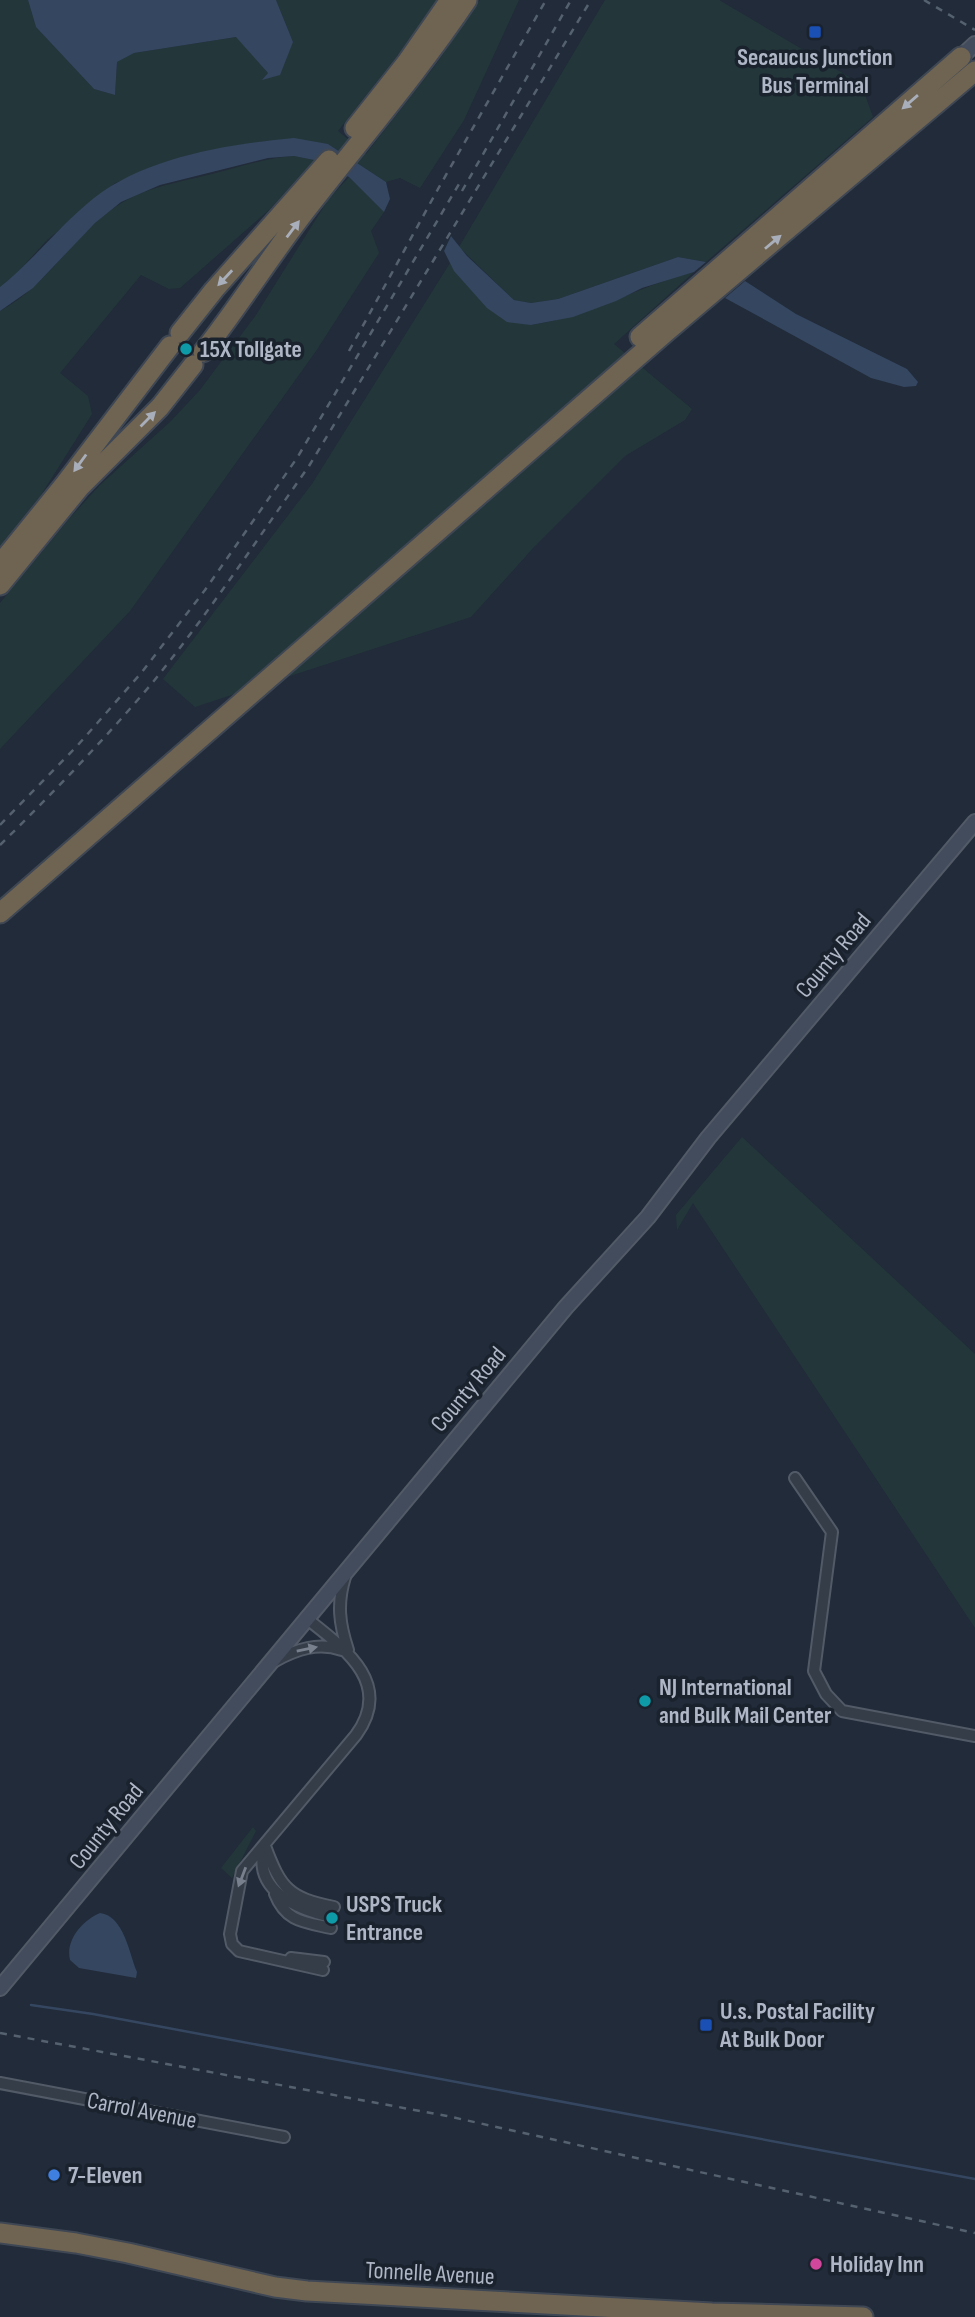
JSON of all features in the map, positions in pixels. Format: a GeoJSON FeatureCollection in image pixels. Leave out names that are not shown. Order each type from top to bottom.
{"type":"FeatureCollection","features":[{"type":"Feature","properties":{"kind":"highway"},"geometry":{"type":"LineString","coordinates":[[358,136],[450,0]]}},
{"type":"Feature","properties":{"kind":"highway"},"geometry":{"type":"LineString","coordinates":[[0,585],[80,487],[160,407],[198,358],[320,182],[423,63],[467,0]]}},
{"type":"Feature","properties":{"kind":"highway"},"geometry":{"type":"LineString","coordinates":[[0,896],[968,50]]}},
{"type":"Feature","properties":{"kind":"highway"},"geometry":{"type":"LineString","coordinates":[[0,913],[666,332],[975,71]]}},
{"type":"Feature","properties":{"kind":"highway"},"geometry":{"type":"LineString","coordinates":[[0,564],[214,290],[320,182]]}},
{"type":"Feature","properties":{"kind":"highway","name":"Tonnelle Avenue"},"geometry":{"type":"LineString","coordinates":[[0,2233],[76,2243],[275,2287],[307,2291],[712,2313],[863,2317]]}},
{"type":"Feature","properties":{"kind":"highway","name":"Tonnelle Avenue"},"geometry":{"type":"LineString","coordinates":[[0,2244],[125,2264],[307,2302],[465,2312],[633,2317]]}},
{"type":"Feature","properties":{"kind":"main road","name":"County Road"},"geometry":{"type":"LineString","coordinates":[[0,1988],[566,1307],[648,1217],[708,1139],[975,822]]}},
{"type":"Feature","properties":{"kind":"street"},"geometry":{"type":"LineString","coordinates":[[795,1478],[832,1532],[814,1671],[827,1694],[842,1711],[975,1736]]}},
{"type":"Feature","properties":{"kind":"street"},"geometry":{"type":"LineString","coordinates":[[346,1571],[339,1609],[348,1652]]}},
{"type":"Feature","properties":{"kind":"street"},"geometry":{"type":"LineString","coordinates":[[306,1618],[359,1664],[366,1680],[369,1700],[364,1723],[242,1871],[230,1941],[239,1951],[323,1966]]}},
{"type":"Feature","properties":{"kind":"street"},"geometry":{"type":"LineString","coordinates":[[268,1665],[313,1646],[334,1647],[348,1652]]}},
{"type":"Feature","properties":{"kind":"street"},"geometry":{"type":"LineString","coordinates":[[265,1846],[277,1874],[289,1890],[332,1917],[297,1907],[274,1891],[262,1866],[265,1846]]}},
{"type":"Feature","properties":{"kind":"street","name":"Carrol Avenue"},"geometry":{"type":"LineString","coordinates":[[0,2083],[284,2137]]}},
{"type":"Feature","properties":{"kind":"green space"},"geometry":{"type":"Polygon","coordinates":[[[0,0],[28,0],[36,27],[94,89],[115,95],[117,62],[134,53],[237,37],[268,73],[264,79],[293,42],[276,0],[438,0],[338,131],[366,154],[437,63],[480,0],[519,0],[464,120],[420,188],[400,178],[386,182],[328,144],[265,141],[189,155],[115,183],[46,241],[17,273],[0,287],[0,0]]]}},
{"type":"Feature","properties":{"kind":"green space"},"geometry":{"type":"Polygon","coordinates":[[[605,0],[719,0],[861,84],[873,117],[706,262],[678,257],[558,299],[531,303],[514,300],[459,247],[605,0]]]}},
{"type":"Feature","properties":{"kind":"green space"},"geometry":{"type":"Polygon","coordinates":[[[294,156],[314,160],[270,209],[180,288],[169,289],[141,275],[60,373],[88,396],[92,414],[41,495],[0,546],[0,311],[26,293],[94,224],[123,202],[166,185],[264,160],[294,156]]]}},
{"type":"Feature","properties":{"kind":"green space"},"geometry":{"type":"Polygon","coordinates":[[[349,177],[384,212],[371,231],[379,253],[316,351],[130,611],[0,749],[0,603],[100,485],[170,422],[200,390],[256,315],[328,200],[349,177]]]}},
{"type":"Feature","properties":{"kind":"green space"},"geometry":{"type":"Polygon","coordinates":[[[450,263],[476,291],[531,325],[573,315],[694,272],[614,344],[692,409],[685,420],[625,456],[534,547],[471,617],[195,707],[163,679],[312,484],[450,263]]]}},
{"type":"Feature","properties":{"kind":"green space"},"geometry":{"type":"Polygon","coordinates":[[[742,1137],[975,1354],[975,1628],[693,1203],[677,1230],[676,1215],[742,1137]]]}},
{"type":"Feature","properties":{"kind":"green space"},"geometry":{"type":"Polygon","coordinates":[[[253,1827],[256,1831],[232,1878],[221,1868],[253,1827]]]}},
{"type":"Feature","properties":{"kind":"water"},"geometry":{"type":"Polygon","coordinates":[[[28,0],[276,0],[293,42],[280,75],[262,80],[268,73],[236,37],[134,53],[117,62],[115,95],[94,89],[36,27],[28,0]]]}},
{"type":"Feature","properties":{"kind":"water"},"geometry":{"type":"Polygon","coordinates":[[[294,138],[328,144],[386,182],[390,199],[384,212],[349,177],[314,160],[294,156],[268,158],[160,185],[121,202],[95,223],[33,288],[0,311],[0,287],[82,208],[115,184],[138,172],[189,155],[243,144],[294,138]]]}},
{"type":"Feature","properties":{"kind":"water"},"geometry":{"type":"Polygon","coordinates":[[[451,236],[467,256],[514,300],[531,303],[558,299],[678,257],[706,262],[694,272],[642,288],[573,317],[531,325],[507,322],[487,308],[454,271],[444,251],[451,236]]]}},
{"type":"Feature","properties":{"kind":"water"},"geometry":{"type":"Polygon","coordinates":[[[745,281],[796,314],[907,369],[918,382],[916,386],[904,387],[871,378],[725,298],[745,281]]]}},
{"type":"Feature","properties":{"kind":"water"},"geometry":{"type":"Polygon","coordinates":[[[100,1913],[115,1921],[120,1928],[137,1972],[136,1978],[79,1968],[70,1960],[73,1938],[87,1920],[100,1913]]]}},
{"type":"Feature","properties":{"kind":"waterway"},"geometry":{"type":"LineString","coordinates":[[31,2005],[93,2014],[975,2179]]}},
{"type":"Feature","properties":{"kind":"railway"},"geometry":{"type":"LineString","coordinates":[[349,351],[546,0]]}},
{"type":"Feature","properties":{"kind":"railway"},"geometry":{"type":"LineString","coordinates":[[462,191],[571,0]]}},
{"type":"Feature","properties":{"kind":"railway"},"geometry":{"type":"LineString","coordinates":[[0,845],[40,806],[153,682],[252,548],[309,466],[591,0]]}},
{"type":"Feature","properties":{"kind":"railway"},"geometry":{"type":"LineString","coordinates":[[924,0],[975,30]]}},
{"type":"Feature","properties":{"kind":"railway"},"geometry":{"type":"LineString","coordinates":[[0,825],[78,745],[142,672],[205,590],[297,458],[462,179]]}},
{"type":"Feature","properties":{"kind":"railway"},"geometry":{"type":"LineString","coordinates":[[0,2033],[447,2116],[975,2233]]}},
{"type":"Feature","properties":{"kind":"place","name":"Secaucus Junction Bus Terminal"},"geometry":{"type":"Point","coordinates":[815,32]}},
{"type":"Feature","properties":{"kind":"place","name":"15X Tollgate"},"geometry":{"type":"Point","coordinates":[186,349]}},
{"type":"Feature","properties":{"kind":"place","name":"NJ International and Bulk Mail Center"},"geometry":{"type":"Point","coordinates":[645,1701]}},
{"type":"Feature","properties":{"kind":"place","name":"USPS Truck Entrance"},"geometry":{"type":"Point","coordinates":[332,1918]}},
{"type":"Feature","properties":{"kind":"place","name":"U.s. Postal Facility At Bulk Door"},"geometry":{"type":"Point","coordinates":[706,2025]}},
{"type":"Feature","properties":{"kind":"place","name":"7-Eleven"},"geometry":{"type":"Point","coordinates":[54,2175]}},
{"type":"Feature","properties":{"kind":"place","name":"Holiday Inn"},"geometry":{"type":"Point","coordinates":[816,2264]}}]}
